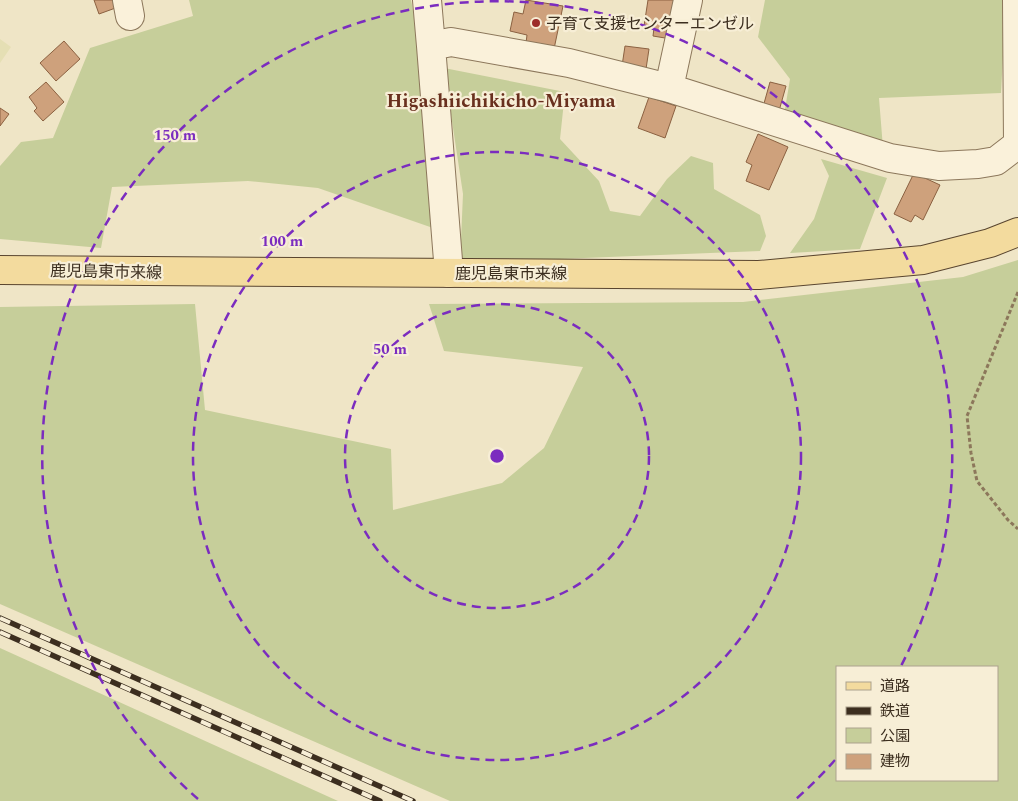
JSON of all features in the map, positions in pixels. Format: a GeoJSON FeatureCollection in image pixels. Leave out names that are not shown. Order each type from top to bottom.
{"type":"FeatureCollection","features":[{"type":"Feature","properties":{"kind":"main road","name":"鹿児島東市来線"},"geometry":{"type":"LineString","coordinates":[[0,270],[759,275],[922,260],[990,243],[1018,232]]}},
{"type":"Feature","properties":{"kind":"street"},"geometry":{"type":"LineString","coordinates":[[427,0],[449,273]]}},
{"type":"Feature","properties":{"kind":"street"},"geometry":{"type":"LineString","coordinates":[[670,88],[688,0]]}},
{"type":"Feature","properties":{"kind":"street"},"geometry":{"type":"LineString","coordinates":[[431,46],[451,42],[569,64],[670,88],[890,158],[939,166],[978,164],[996,161],[1018,144],[1017,0]]}},
{"type":"Feature","properties":{"kind":"path"},"geometry":{"type":"LineString","coordinates":[[1018,292],[967,416],[971,453],[977,481],[1008,520],[1018,529]]}},
{"type":"Feature","properties":{"kind":"shaded area"},"geometry":{"type":"Polygon","coordinates":[[[0,39],[11,47],[0,63],[0,39]]]}},
{"type":"Feature","properties":{"kind":"green space"},"geometry":{"type":"Polygon","coordinates":[[[189,0],[411,0],[422,55],[433,228],[318,188],[248,181],[112,187],[101,248],[0,239],[0,166],[21,142],[53,138],[90,48],[193,16],[189,0]]]}},
{"type":"Feature","properties":{"kind":"green space"},"geometry":{"type":"Polygon","coordinates":[[[765,0],[1006,0],[1001,93],[879,98],[883,148],[784,115],[790,79],[758,37],[765,0]]]}},
{"type":"Feature","properties":{"kind":"green space"},"geometry":{"type":"Polygon","coordinates":[[[444,68],[565,92],[560,139],[599,181],[610,211],[640,216],[667,179],[691,156],[713,163],[714,189],[760,215],[766,236],[760,251],[460,263],[463,194],[444,68]]]}},
{"type":"Feature","properties":{"kind":"green space"},"geometry":{"type":"Polygon","coordinates":[[[821,159],[887,178],[860,249],[790,253],[814,219],[829,176],[821,159]]]}},
{"type":"Feature","properties":{"kind":"green space"},"geometry":{"type":"Polygon","coordinates":[[[1018,260],[1018,801],[450,801],[0,604],[0,307],[195,304],[205,410],[391,449],[393,510],[502,483],[544,448],[583,367],[444,351],[429,304],[743,302],[963,277],[1018,260]]]}},
{"type":"Feature","properties":{"kind":"green space"},"geometry":{"type":"Polygon","coordinates":[[[0,648],[338,801],[0,801],[0,648]]]}},
{"type":"Feature","properties":{"kind":"building"},"geometry":{"type":"Polygon","coordinates":[[[94,0],[119,0],[121,6],[99,14],[94,0]]]}},
{"type":"Feature","properties":{"kind":"building","name":"子育て支援センターエンゼル"},"geometry":{"type":"Polygon","coordinates":[[[526,0],[563,6],[554,49],[526,43],[527,35],[510,31],[514,12],[523,14],[526,0]]]}},
{"type":"Feature","properties":{"kind":"building"},"geometry":{"type":"Polygon","coordinates":[[[648,0],[676,0],[671,39],[653,36],[654,28],[644,26],[648,0]]]}},
{"type":"Feature","properties":{"kind":"building"},"geometry":{"type":"Polygon","coordinates":[[[64,41],[80,59],[56,81],[40,63],[64,41]]]}},
{"type":"Feature","properties":{"kind":"building"},"geometry":{"type":"Polygon","coordinates":[[[625,46],[649,49],[646,69],[622,66],[625,46]]]}},
{"type":"Feature","properties":{"kind":"building"},"geometry":{"type":"Polygon","coordinates":[[[46,82],[64,102],[43,121],[34,111],[37,108],[29,97],[46,82]]]}},
{"type":"Feature","properties":{"kind":"building"},"geometry":{"type":"Polygon","coordinates":[[[770,82],[786,86],[779,111],[763,107],[770,82]]]}},
{"type":"Feature","properties":{"kind":"building"},"geometry":{"type":"Polygon","coordinates":[[[649,97],[676,106],[665,138],[638,128],[649,97]]]}},
{"type":"Feature","properties":{"kind":"building"},"geometry":{"type":"Polygon","coordinates":[[[0,108],[9,114],[0,126],[0,108]]]}},
{"type":"Feature","properties":{"kind":"building"},"geometry":{"type":"Polygon","coordinates":[[[758,134],[788,147],[769,190],[746,181],[752,165],[746,162],[758,134]]]}},
{"type":"Feature","properties":{"kind":"building"},"geometry":{"type":"Polygon","coordinates":[[[914,173],[940,185],[923,220],[915,215],[911,222],[894,214],[914,173]]]}},
{"type":"Feature","properties":{"kind":"railway"},"geometry":{"type":"LineString","coordinates":[[0,618],[413,801]]}},
{"type":"Feature","properties":{"kind":"railway"},"geometry":{"type":"LineString","coordinates":[[0,632],[380,801]]}},
{"type":"Feature","properties":{"kind":"place","name":"子育て支援センターエンゼル"},"geometry":{"type":"Point","coordinates":[536,23]}},
{"type":"Feature","properties":{"kind":"district","name":"Higashiichikicho-Miyama"},"geometry":{"type":"Point","coordinates":[501,100]}}]}
